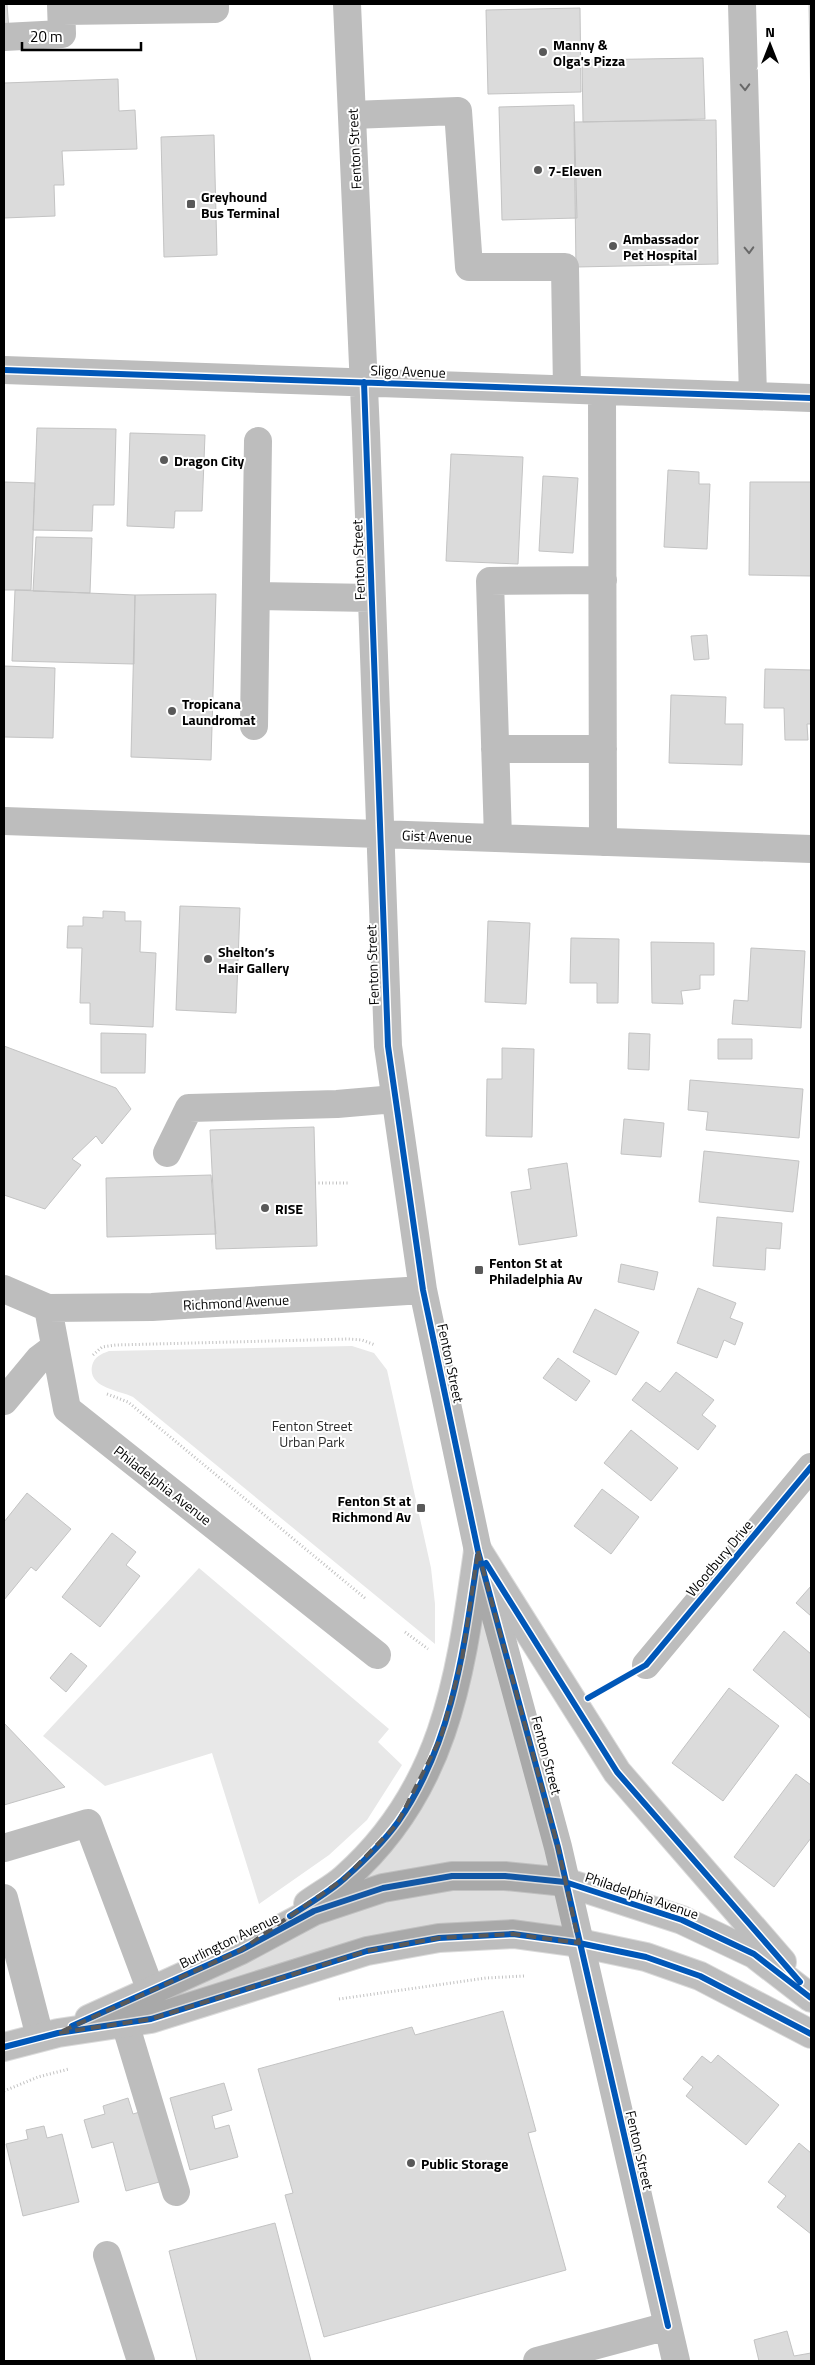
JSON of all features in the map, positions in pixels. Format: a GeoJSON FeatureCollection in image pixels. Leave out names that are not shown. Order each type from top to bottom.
{"type":"FeatureCollection","features":[{"type":"Feature","properties":{"kind":"street"},"geometry":{"type":"LineString","coordinates":[[4,37],[62,34],[61,7],[215,9],[215,4]]}},
{"type":"Feature","properties":{"kind":"street","name":"Fenton Street"},"geometry":{"type":"LineString","coordinates":[[347,4],[364,382],[388,1046],[395,1100],[423,1290],[478,1550],[533,1750],[676,2361]]}},
{"type":"Feature","properties":{"kind":"street"},"geometry":{"type":"LineString","coordinates":[[742,4],[753,396]]}},
{"type":"Feature","properties":{"kind":"street"},"geometry":{"type":"LineString","coordinates":[[352,115],[458,111],[469,267],[565,267],[567,389]]}},
{"type":"Feature","properties":{"kind":"street","name":"Sligo Avenue"},"geometry":{"type":"LineString","coordinates":[[4,370],[811,398]]}},
{"type":"Feature","properties":{"kind":"street"},"geometry":{"type":"LineString","coordinates":[[602,391],[603,842]]}},
{"type":"Feature","properties":{"kind":"street"},"geometry":{"type":"LineString","coordinates":[[254,726],[258,441]]}},
{"type":"Feature","properties":{"kind":"street"},"geometry":{"type":"LineString","coordinates":[[498,838],[490,581],[603,580]]}},
{"type":"Feature","properties":{"kind":"street"},"geometry":{"type":"LineString","coordinates":[[257,596],[372,598]]}},
{"type":"Feature","properties":{"kind":"street"},"geometry":{"type":"LineString","coordinates":[[495,749],[603,749]]}},
{"type":"Feature","properties":{"kind":"street","name":"Gist Avenue"},"geometry":{"type":"LineString","coordinates":[[4,821],[811,849]]}},
{"type":"Feature","properties":{"kind":"street"},"geometry":{"type":"LineString","coordinates":[[167,1153],[189,1108],[337,1104],[395,1100]]}},
{"type":"Feature","properties":{"kind":"street"},"geometry":{"type":"LineString","coordinates":[[4,1289],[48,1308]]}},
{"type":"Feature","properties":{"kind":"street","name":"Richmond Avenue"},"geometry":{"type":"LineString","coordinates":[[48,1308],[152,1307],[423,1290]]}},
{"type":"Feature","properties":{"kind":"street","name":"Philadelphia Avenue"},"geometry":{"type":"LineString","coordinates":[[48,1308],[67,1409],[377,1655]]}},
{"type":"Feature","properties":{"kind":"street"},"geometry":{"type":"LineString","coordinates":[[4,1401],[39,1359],[55,1347]]}},
{"type":"Feature","properties":{"kind":"street","name":"Woodbury Drive"},"geometry":{"type":"LineString","coordinates":[[646,1665],[811,1467]]}},
{"type":"Feature","properties":{"kind":"street"},"geometry":{"type":"LineString","coordinates":[[241,1950],[345,1878],[397,1824],[414,1796],[441,1737],[462,1659],[478,1550]]}},
{"type":"Feature","properties":{"kind":"street"},"geometry":{"type":"LineString","coordinates":[[478,1550],[617,1772],[811,1996]]}},
{"type":"Feature","properties":{"kind":"street"},"geometry":{"type":"LineString","coordinates":[[4,1848],[88,1823],[151,1991]]}},
{"type":"Feature","properties":{"kind":"street","name":"Burlington Avenue"},"geometry":{"type":"LineString","coordinates":[[49,2035],[241,1950],[314,1911],[383,1888],[452,1876],[505,1876],[565,1882]]}},
{"type":"Feature","properties":{"kind":"street","name":"Philadelphia Avenue"},"geometry":{"type":"LineString","coordinates":[[565,1882],[682,1920],[754,1954],[811,1996]]}},
{"type":"Feature","properties":{"kind":"street"},"geometry":{"type":"LineString","coordinates":[[4,1898],[11,1950],[49,2035]]}},
{"type":"Feature","properties":{"kind":"street","name":"Burlington Avenue"},"geometry":{"type":"LineString","coordinates":[[4,2047],[49,2035],[151,2019],[367,1951],[439,1938],[513,1934],[579,1943]]}},
{"type":"Feature","properties":{"kind":"street"},"geometry":{"type":"LineString","coordinates":[[579,1943],[646,1957],[700,1976],[811,2034]]}},
{"type":"Feature","properties":{"kind":"street"},"geometry":{"type":"LineString","coordinates":[[125,2023],[176,2192]]}},
{"type":"Feature","properties":{"kind":"street"},"geometry":{"type":"LineString","coordinates":[[107,2255],[141,2361]]}},
{"type":"Feature","properties":{"kind":"street"},"geometry":{"type":"LineString","coordinates":[[537,2361],[668,2326]]}},
{"type":"Feature","properties":{"kind":"path"},"geometry":{"type":"LineString","coordinates":[[315,1182],[348,1182]]}},
{"type":"Feature","properties":{"kind":"path"},"geometry":{"type":"LineString","coordinates":[[88,1362],[102,1347],[116,1345],[348,1339],[362,1340],[375,1345]]}},
{"type":"Feature","properties":{"kind":"path"},"geometry":{"type":"LineString","coordinates":[[102,1394],[115,1396],[128,1402],[373,1605]]}},
{"type":"Feature","properties":{"kind":"path"},"geometry":{"type":"LineString","coordinates":[[401,1629],[431,1651]]}},
{"type":"Feature","properties":{"kind":"highlighted area"},"geometry":{"type":"Polygon","coordinates":[[[478,1551],[558,1847],[579,1943],[513,1934],[439,1938],[367,1951],[151,2019],[58,2033],[241,1950],[345,1878],[397,1824],[441,1737],[462,1659],[478,1551]]]}},
{"type":"Feature","properties":{"kind":"green space","name":"Fenton Street Urban Park"},"geometry":{"type":"Polygon","coordinates":[[[352,1346],[374,1353],[387,1370],[431,1568],[435,1604],[435,1644],[133,1397],[99,1384],[92,1373],[94,1360],[109,1351],[352,1346]]]}},
{"type":"Feature","properties":{"kind":"green space"},"geometry":{"type":"Polygon","coordinates":[[[199,1568],[389,1729],[378,1742],[402,1765],[367,1820],[329,1855],[259,1904],[212,1753],[105,1786],[43,1736],[199,1568]]]}},
{"type":"Feature","properties":{"kind":"building"},"geometry":{"type":"Polygon","coordinates":[[[4,4],[7,4],[9,31],[4,31],[4,4]]]}},
{"type":"Feature","properties":{"kind":"building"},"geometry":{"type":"Polygon","coordinates":[[[809,4],[811,4],[811,107],[809,4]]]}},
{"type":"Feature","properties":{"kind":"building"},"geometry":{"type":"Polygon","coordinates":[[[580,8],[581,92],[488,94],[486,10],[580,8]]]}},
{"type":"Feature","properties":{"kind":"building"},"geometry":{"type":"Polygon","coordinates":[[[703,58],[705,119],[583,122],[582,60],[703,58]]]}},
{"type":"Feature","properties":{"kind":"building"},"geometry":{"type":"Polygon","coordinates":[[[118,79],[119,111],[135,110],[137,149],[62,151],[64,185],[54,185],[55,216],[4,218],[4,83],[118,79]]]}},
{"type":"Feature","properties":{"kind":"building","name":"7-Eleven"},"geometry":{"type":"Polygon","coordinates":[[[574,105],[577,218],[502,220],[499,107],[574,105]]]}},
{"type":"Feature","properties":{"kind":"building"},"geometry":{"type":"Polygon","coordinates":[[[716,120],[718,264],[576,267],[574,122],[716,120]]]}},
{"type":"Feature","properties":{"kind":"building"},"geometry":{"type":"Polygon","coordinates":[[[214,135],[217,255],[164,257],[161,137],[214,135]]]}},
{"type":"Feature","properties":{"kind":"building"},"geometry":{"type":"Polygon","coordinates":[[[37,428],[116,429],[114,505],[93,505],[92,531],[33,530],[37,428]]]}},
{"type":"Feature","properties":{"kind":"building"},"geometry":{"type":"Polygon","coordinates":[[[130,433],[205,435],[202,511],[175,511],[174,528],[127,526],[130,433]]]}},
{"type":"Feature","properties":{"kind":"building"},"geometry":{"type":"Polygon","coordinates":[[[451,454],[523,457],[518,564],[446,561],[451,454]]]}},
{"type":"Feature","properties":{"kind":"building"},"geometry":{"type":"Polygon","coordinates":[[[668,470],[699,472],[699,484],[710,484],[707,549],[664,547],[668,470]]]}},
{"type":"Feature","properties":{"kind":"building"},"geometry":{"type":"Polygon","coordinates":[[[543,476],[578,478],[573,553],[539,551],[543,476]]]}},
{"type":"Feature","properties":{"kind":"building"},"geometry":{"type":"Polygon","coordinates":[[[4,482],[35,483],[31,590],[4,590],[4,482]]]}},
{"type":"Feature","properties":{"kind":"building"},"geometry":{"type":"Polygon","coordinates":[[[750,482],[811,482],[811,576],[749,575],[750,482]]]}},
{"type":"Feature","properties":{"kind":"building"},"geometry":{"type":"Polygon","coordinates":[[[36,537],[92,538],[90,593],[33,591],[36,537]]]}},
{"type":"Feature","properties":{"kind":"building"},"geometry":{"type":"Polygon","coordinates":[[[15,590],[135,595],[134,664],[12,661],[15,590]]]}},
{"type":"Feature","properties":{"kind":"building","name":"Tropicana Laundromat"},"geometry":{"type":"Polygon","coordinates":[[[216,594],[211,760],[131,757],[135,595],[216,594]]]}},
{"type":"Feature","properties":{"kind":"building"},"geometry":{"type":"Polygon","coordinates":[[[707,635],[709,659],[694,660],[691,636],[707,635]]]}},
{"type":"Feature","properties":{"kind":"building"},"geometry":{"type":"Polygon","coordinates":[[[4,666],[55,668],[53,738],[4,737],[4,666]]]}},
{"type":"Feature","properties":{"kind":"building"},"geometry":{"type":"Polygon","coordinates":[[[765,669],[811,670],[811,724],[807,724],[808,740],[785,740],[784,708],[764,708],[765,669]]]}},
{"type":"Feature","properties":{"kind":"building"},"geometry":{"type":"Polygon","coordinates":[[[671,695],[726,697],[725,724],[743,724],[742,765],[669,763],[671,695]]]}},
{"type":"Feature","properties":{"kind":"building","name":"Shelton’s Hair Gallery"},"geometry":{"type":"Polygon","coordinates":[[[180,906],[240,908],[236,1013],[176,1010],[180,906]]]}},
{"type":"Feature","properties":{"kind":"building"},"geometry":{"type":"Polygon","coordinates":[[[103,911],[125,912],[125,921],[141,921],[140,952],[156,953],[153,1027],[90,1024],[90,1003],[80,1003],[82,948],[67,948],[68,926],[83,926],[83,917],[103,918],[103,911]]]}},
{"type":"Feature","properties":{"kind":"building"},"geometry":{"type":"Polygon","coordinates":[[[488,921],[530,923],[526,1004],[485,1002],[488,921]]]}},
{"type":"Feature","properties":{"kind":"building"},"geometry":{"type":"Polygon","coordinates":[[[571,938],[619,939],[618,1003],[597,1003],[597,983],[570,983],[571,938]]]}},
{"type":"Feature","properties":{"kind":"building"},"geometry":{"type":"Polygon","coordinates":[[[651,942],[714,943],[714,975],[700,975],[700,989],[681,991],[683,1004],[652,1003],[651,942]]]}},
{"type":"Feature","properties":{"kind":"building"},"geometry":{"type":"Polygon","coordinates":[[[751,948],[805,951],[801,1028],[732,1024],[734,1000],[748,1001],[751,948]]]}},
{"type":"Feature","properties":{"kind":"building"},"geometry":{"type":"Polygon","coordinates":[[[101,1033],[146,1034],[145,1073],[101,1073],[101,1033]]]}},
{"type":"Feature","properties":{"kind":"building"},"geometry":{"type":"Polygon","coordinates":[[[629,1033],[650,1034],[649,1070],[628,1069],[629,1033]]]}},
{"type":"Feature","properties":{"kind":"building"},"geometry":{"type":"Polygon","coordinates":[[[718,1039],[752,1039],[752,1059],[718,1059],[718,1039]]]}},
{"type":"Feature","properties":{"kind":"building"},"geometry":{"type":"Polygon","coordinates":[[[4,1046],[116,1088],[131,1109],[102,1144],[96,1136],[72,1159],[81,1165],[45,1209],[4,1195],[4,1046]]]}},
{"type":"Feature","properties":{"kind":"building"},"geometry":{"type":"Polygon","coordinates":[[[502,1048],[534,1049],[532,1137],[486,1136],[487,1079],[502,1079],[502,1048]]]}},
{"type":"Feature","properties":{"kind":"building"},"geometry":{"type":"Polygon","coordinates":[[[690,1080],[803,1089],[799,1138],[706,1130],[708,1112],[688,1110],[690,1080]]]}},
{"type":"Feature","properties":{"kind":"building"},"geometry":{"type":"Polygon","coordinates":[[[624,1119],[664,1123],[661,1157],[621,1154],[624,1119]]]}},
{"type":"Feature","properties":{"kind":"building","name":"RISE"},"geometry":{"type":"Polygon","coordinates":[[[314,1127],[317,1246],[216,1249],[210,1130],[314,1127]]]}},
{"type":"Feature","properties":{"kind":"building"},"geometry":{"type":"Polygon","coordinates":[[[704,1151],[799,1161],[793,1212],[699,1202],[704,1151]]]}},
{"type":"Feature","properties":{"kind":"building"},"geometry":{"type":"Polygon","coordinates":[[[567,1163],[577,1236],[519,1245],[511,1192],[531,1189],[528,1169],[567,1163]]]}},
{"type":"Feature","properties":{"kind":"building"},"geometry":{"type":"Polygon","coordinates":[[[211,1175],[216,1234],[107,1237],[106,1178],[211,1175]]]}},
{"type":"Feature","properties":{"kind":"building"},"geometry":{"type":"Polygon","coordinates":[[[717,1217],[782,1223],[780,1249],[766,1248],[765,1270],[713,1266],[717,1217]]]}},
{"type":"Feature","properties":{"kind":"building"},"geometry":{"type":"Polygon","coordinates":[[[621,1264],[658,1272],[654,1290],[618,1282],[621,1264]]]}},
{"type":"Feature","properties":{"kind":"building"},"geometry":{"type":"Polygon","coordinates":[[[698,1288],[736,1303],[730,1318],[743,1323],[735,1345],[724,1340],[717,1358],[677,1343],[698,1288]]]}},
{"type":"Feature","properties":{"kind":"building"},"geometry":{"type":"Polygon","coordinates":[[[595,1309],[639,1332],[616,1375],[573,1352],[595,1309]]]}},
{"type":"Feature","properties":{"kind":"building"},"geometry":{"type":"Polygon","coordinates":[[[558,1358],[590,1381],[576,1401],[543,1378],[558,1358]]]}},
{"type":"Feature","properties":{"kind":"building"},"geometry":{"type":"Polygon","coordinates":[[[676,1372],[714,1400],[702,1415],[716,1426],[698,1450],[632,1400],[646,1382],[660,1392],[676,1372]]]}},
{"type":"Feature","properties":{"kind":"building"},"geometry":{"type":"Polygon","coordinates":[[[631,1430],[678,1468],[651,1501],[604,1463],[631,1430]]]}},
{"type":"Feature","properties":{"kind":"building"},"geometry":{"type":"Polygon","coordinates":[[[602,1489],[639,1517],[611,1554],[574,1526],[602,1489]]]}},
{"type":"Feature","properties":{"kind":"building"},"geometry":{"type":"Polygon","coordinates":[[[27,1493],[71,1529],[36,1571],[31,1567],[4,1600],[4,1522],[27,1493]]]}},
{"type":"Feature","properties":{"kind":"building"},"geometry":{"type":"Polygon","coordinates":[[[112,1533],[136,1552],[126,1565],[140,1576],[100,1627],[62,1597],[112,1533]]]}},
{"type":"Feature","properties":{"kind":"building"},"geometry":{"type":"Polygon","coordinates":[[[811,1586],[811,1616],[796,1603],[811,1586]]]}},
{"type":"Feature","properties":{"kind":"building"},"geometry":{"type":"Polygon","coordinates":[[[784,1631],[811,1654],[811,1719],[753,1670],[784,1631]]]}},
{"type":"Feature","properties":{"kind":"building"},"geometry":{"type":"Polygon","coordinates":[[[71,1653],[87,1666],[66,1692],[50,1678],[71,1653]]]}},
{"type":"Feature","properties":{"kind":"building"},"geometry":{"type":"Polygon","coordinates":[[[729,1688],[779,1726],[723,1801],[672,1763],[729,1688]]]}},
{"type":"Feature","properties":{"kind":"building"},"geometry":{"type":"Polygon","coordinates":[[[4,1723],[65,1787],[4,1805],[4,1723]]]}},
{"type":"Feature","properties":{"kind":"building"},"geometry":{"type":"Polygon","coordinates":[[[796,1774],[811,1785],[811,1838],[774,1887],[734,1857],[796,1774]]]}},
{"type":"Feature","properties":{"kind":"building","name":"Public Storage"},"geometry":{"type":"Polygon","coordinates":[[[503,2011],[536,2131],[528,2133],[566,2270],[324,2337],[285,2195],[293,2193],[258,2069],[412,2027],[415,2035],[503,2011]]]}},
{"type":"Feature","properties":{"kind":"building"},"geometry":{"type":"Polygon","coordinates":[[[718,2055],[779,2105],[746,2145],[686,2096],[693,2087],[683,2079],[702,2056],[711,2063],[718,2055]]]}},
{"type":"Feature","properties":{"kind":"building"},"geometry":{"type":"Polygon","coordinates":[[[224,2083],[232,2110],[212,2116],[215,2129],[229,2125],[238,2157],[190,2170],[170,2098],[224,2083]]]}},
{"type":"Feature","properties":{"kind":"building"},"geometry":{"type":"Polygon","coordinates":[[[128,2098],[133,2114],[143,2111],[163,2181],[126,2191],[113,2142],[92,2148],[84,2120],[105,2114],[103,2106],[128,2098]]]}},
{"type":"Feature","properties":{"kind":"building"},"geometry":{"type":"Polygon","coordinates":[[[44,2126],[47,2138],[62,2134],[79,2202],[23,2216],[6,2144],[28,2139],[26,2130],[44,2126]]]}},
{"type":"Feature","properties":{"kind":"building"},"geometry":{"type":"Polygon","coordinates":[[[799,2143],[811,2153],[811,2234],[777,2207],[786,2196],[768,2182],[799,2143]]]}},
{"type":"Feature","properties":{"kind":"building"},"geometry":{"type":"Polygon","coordinates":[[[275,2223],[311,2361],[197,2361],[169,2251],[275,2223]]]}},
{"type":"Feature","properties":{"kind":"building"},"geometry":{"type":"Polygon","coordinates":[[[787,2331],[794,2356],[811,2353],[811,2361],[759,2361],[754,2340],[787,2331]]]}},
{"type":"Feature","properties":{"kind":"cycle path"},"geometry":{"type":"LineString","coordinates":[[4,370],[811,398]]}},
{"type":"Feature","properties":{"kind":"cycle path"},"geometry":{"type":"LineString","coordinates":[[364,382],[388,1046],[423,1290],[478,1551],[558,1847],[668,2326]]}},
{"type":"Feature","properties":{"kind":"cycle path"},"geometry":{"type":"LineString","coordinates":[[588,1698],[646,1665],[811,1467]]}},
{"type":"Feature","properties":{"kind":"cycle path"},"geometry":{"type":"LineString","coordinates":[[290,1916],[333,1888],[366,1858],[398,1822],[417,1792],[432,1760],[444,1727],[453,1693],[461,1659],[478,1555]]}},
{"type":"Feature","properties":{"kind":"cycle path"},"geometry":{"type":"LineString","coordinates":[[486,1563],[617,1772],[800,1982]]}},
{"type":"Feature","properties":{"kind":"cycle path"},"geometry":{"type":"LineString","coordinates":[[72,2026],[241,1950],[314,1911],[383,1888],[452,1876],[505,1876],[565,1882],[682,1920],[754,1954],[811,1998]]}},
{"type":"Feature","properties":{"kind":"cycle path"},"geometry":{"type":"LineString","coordinates":[[4,2047],[58,2033],[151,2019],[367,1951],[439,1938],[513,1934],[579,1943],[646,1957],[700,1976],[811,2034]]}},
{"type":"Feature","properties":{"kind":"place","name":"Manny & Olga's Pizza"},"geometry":{"type":"Point","coordinates":[543,52]}},
{"type":"Feature","properties":{"kind":"place","name":"7-Eleven"},"geometry":{"type":"Point","coordinates":[538,170]}},
{"type":"Feature","properties":{"kind":"place","name":"Greyhound Bus Terminal"},"geometry":{"type":"Point","coordinates":[191,204]}},
{"type":"Feature","properties":{"kind":"place","name":"Ambassador Pet Hospital"},"geometry":{"type":"Point","coordinates":[613,246]}},
{"type":"Feature","properties":{"kind":"place","name":"Dragon City"},"geometry":{"type":"Point","coordinates":[164,460]}},
{"type":"Feature","properties":{"kind":"place","name":"Tropicana Laundromat"},"geometry":{"type":"Point","coordinates":[172,711]}},
{"type":"Feature","properties":{"kind":"place","name":"Shelton’s Hair Gallery"},"geometry":{"type":"Point","coordinates":[208,959]}},
{"type":"Feature","properties":{"kind":"place","name":"RISE"},"geometry":{"type":"Point","coordinates":[265,1208]}},
{"type":"Feature","properties":{"kind":"place","name":"Fenton St at Philadelphia Av"},"geometry":{"type":"Point","coordinates":[479,1270]}},
{"type":"Feature","properties":{"kind":"place","name":"Fenton St at Richmond Av"},"geometry":{"type":"Point","coordinates":[421,1508]}},
{"type":"Feature","properties":{"kind":"place","name":"Public Storage"},"geometry":{"type":"Point","coordinates":[411,2163]}}]}
